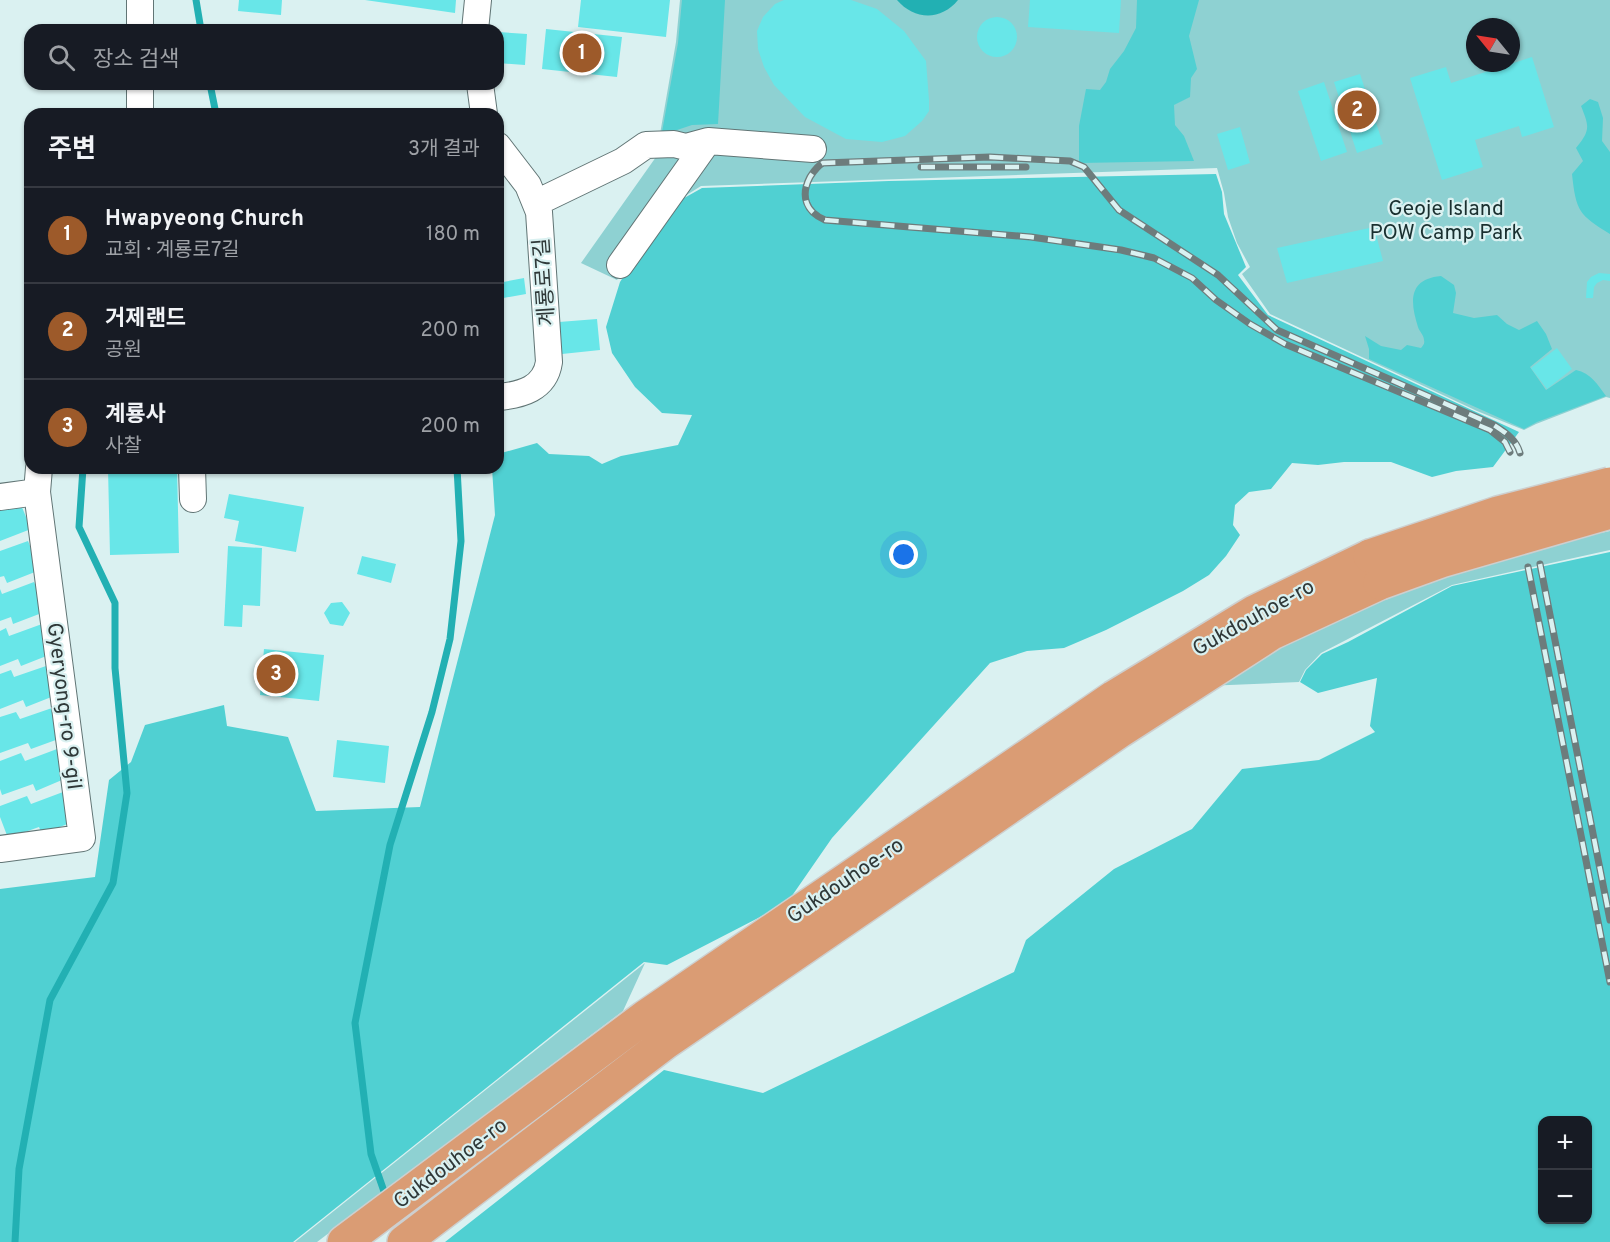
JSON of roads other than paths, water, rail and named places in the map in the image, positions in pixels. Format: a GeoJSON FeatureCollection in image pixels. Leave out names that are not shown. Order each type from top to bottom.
{"type":"FeatureCollection","features":[{"type":"Feature","properties":{"kind":"highway"},"geometry":{"type":"LineString","coordinates":[[1375,569],[1498,513],[1610,484]]}},
{"type":"Feature","properties":{"kind":"highway"},"geometry":{"type":"LineString","coordinates":[[1375,569],[1441,561],[1610,512]]}},
{"type":"Feature","properties":{"kind":"highway","name":"Gukdouhoe-ro"},"geometry":{"type":"LineString","coordinates":[[344,1242],[645,1017],[1114,697],[1254,612],[1375,569]]}},
{"type":"Feature","properties":{"kind":"highway","name":"Gukdouhoe-ro"},"geometry":{"type":"LineString","coordinates":[[404,1242],[665,1043],[1120,731],[1375,569]]}},
{"type":"Feature","properties":{"kind":"street"},"geometry":{"type":"LineString","coordinates":[[140,0],[140,24]]}},
{"type":"Feature","properties":{"kind":"street"},"geometry":{"type":"LineString","coordinates":[[476,24],[478,0]]}},
{"type":"Feature","properties":{"kind":"street"},"geometry":{"type":"LineString","coordinates":[[140,90],[140,108]]}},
{"type":"Feature","properties":{"kind":"street"},"geometry":{"type":"LineString","coordinates":[[481,90],[483,108]]}},
{"type":"Feature","properties":{"kind":"street"},"geometry":{"type":"LineString","coordinates":[[620,265],[708,141]]}},
{"type":"Feature","properties":{"kind":"street"},"geometry":{"type":"LineString","coordinates":[[536,203],[623,161],[646,145],[674,144],[686,147],[708,141],[813,149]]}},
{"type":"Feature","properties":{"kind":"street","name":"계룡로7길"},"geometry":{"type":"LineString","coordinates":[[504,154],[528,185],[536,203],[540,222],[549,362],[545,376],[527,392],[519,396],[504,397]]}},
{"type":"Feature","properties":{"kind":"street"},"geometry":{"type":"LineString","coordinates":[[192,474],[193,499]]}},
{"type":"Feature","properties":{"kind":"street","name":"Gyeryong-ro 9-gil"},"geometry":{"type":"LineString","coordinates":[[0,497],[38,480],[82,838],[0,849]]}},
{"type":"Feature","properties":{"kind":"waterway"},"geometry":{"type":"LineString","coordinates":[[196,0],[200,24]]}},
{"type":"Feature","properties":{"kind":"waterway"},"geometry":{"type":"LineString","coordinates":[[211,90],[215,108]]}},
{"type":"Feature","properties":{"kind":"waterway"},"geometry":{"type":"LineString","coordinates":[[15,1242],[19,1169],[50,1000],[113,883],[127,793],[115,668],[115,603],[79,527],[83,474]]}},
{"type":"Feature","properties":{"kind":"waterway"},"geometry":{"type":"LineString","coordinates":[[387,1200],[371,1154],[355,1023],[390,845],[432,712],[450,639],[461,541],[457,474]]}},
{"type":"Feature","properties":{"kind":"railway"},"geometry":{"type":"LineString","coordinates":[[1510,452],[1505,442],[1490,430],[1285,344],[1250,324],[1216,300],[1192,278],[1154,258],[1121,250],[1031,237],[825,220],[809,208],[805,197],[807,184],[814,171],[823,163],[990,157],[1070,161],[1084,167],[1119,210],[1218,275],[1277,330],[1494,425],[1513,440],[1520,453]]}},
{"type":"Feature","properties":{"kind":"railway"},"geometry":{"type":"LineString","coordinates":[[921,167],[1026,167]]}},
{"type":"Feature","properties":{"kind":"railway"},"geometry":{"type":"LineString","coordinates":[[1540,564],[1610,920]]}},
{"type":"Feature","properties":{"kind":"railway"},"geometry":{"type":"LineString","coordinates":[[1528,567],[1610,982]]}},
{"type":"Feature","properties":{"kind":"place","name":"Hwapyeong Church"},"geometry":{"type":"Point","coordinates":[582,53]}},
{"type":"Feature","properties":{"kind":"place","name":"거제랜드"},"geometry":{"type":"Point","coordinates":[1357,110]}},
{"type":"Feature","properties":{"kind":"place","name":"계룡사"},"geometry":{"type":"Point","coordinates":[276,674]}},
{"type":"Feature","properties":{"kind":"park label","name":"Geoje Island POW Camp Park"},"geometry":{"type":"Point","coordinates":[1446,220]}}]}
